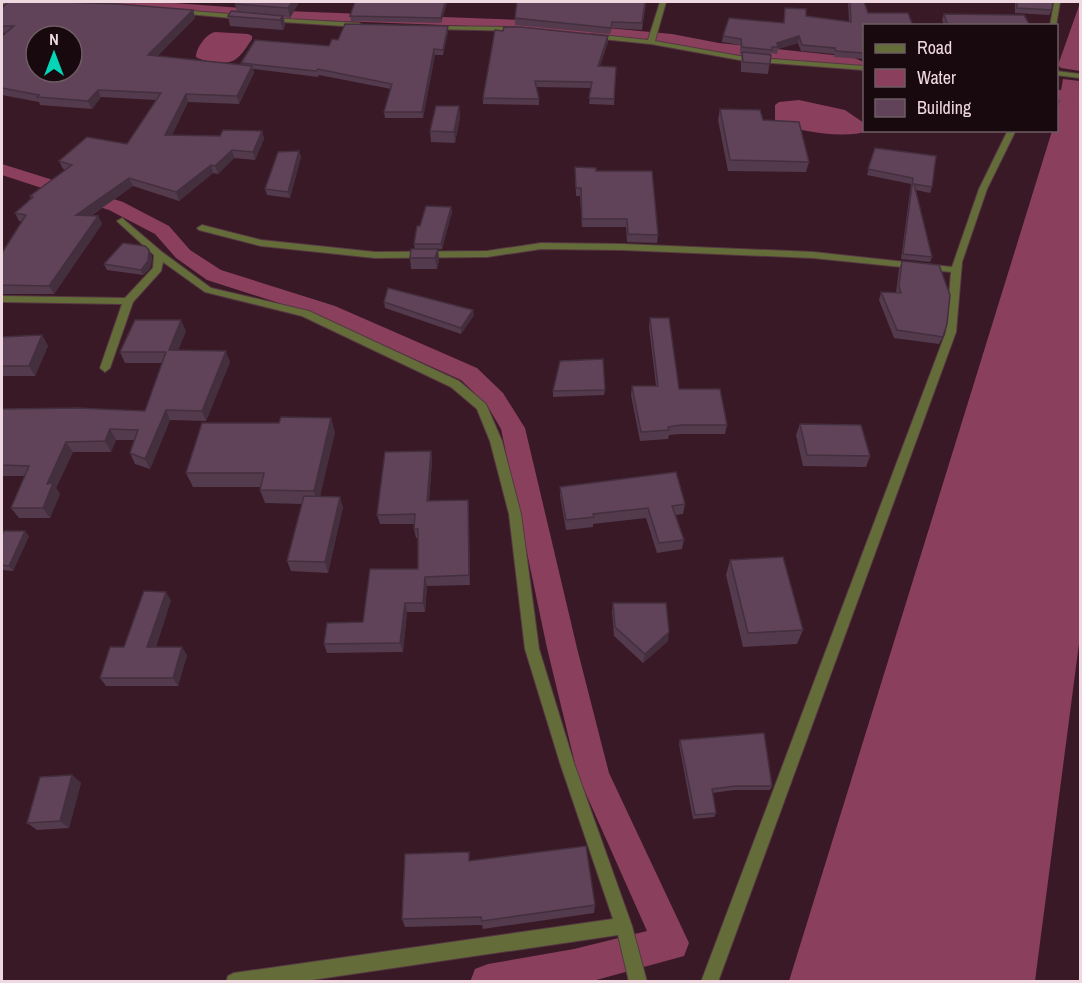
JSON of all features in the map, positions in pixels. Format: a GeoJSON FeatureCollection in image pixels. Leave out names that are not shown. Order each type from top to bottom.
{"type":"FeatureCollection","features":[{"type":"Feature","properties":{"kind":"street"},"geometry":{"type":"LineString","coordinates":[[2,2],[38,3]]}},
{"type":"Feature","properties":{"kind":"street"},"geometry":{"type":"LineString","coordinates":[[651,42],[663,2]]}},
{"type":"Feature","properties":{"kind":"street"},"geometry":{"type":"LineString","coordinates":[[1053,24],[1058,2]]}},
{"type":"Feature","properties":{"kind":"street"},"geometry":{"type":"LineString","coordinates":[[173,12],[253,18]]}},
{"type":"Feature","properties":{"kind":"street"},"geometry":{"type":"LineString","coordinates":[[264,19],[371,25]]}},
{"type":"Feature","properties":{"kind":"street"},"geometry":{"type":"LineString","coordinates":[[425,27],[531,30]]}},
{"type":"Feature","properties":{"kind":"street"},"geometry":{"type":"LineString","coordinates":[[585,35],[651,42],[745,59],[863,68]]}},
{"type":"Feature","properties":{"kind":"street"},"geometry":{"type":"LineString","coordinates":[[1058,73],[1080,76]]}},
{"type":"Feature","properties":{"kind":"street"},"geometry":{"type":"LineString","coordinates":[[709,981],[951,332],[957,262],[983,189],[1011,132]]}},
{"type":"Feature","properties":{"kind":"street"},"geometry":{"type":"LineString","coordinates":[[122,221],[159,254],[208,290],[305,313],[455,384],[482,407],[496,441],[515,514],[532,649],[567,763],[626,933],[638,981]]}},
{"type":"Feature","properties":{"kind":"street"},"geometry":{"type":"LineString","coordinates":[[202,228],[261,243],[375,255],[488,254],[541,246],[622,247],[813,255],[956,270]]}},
{"type":"Feature","properties":{"kind":"street"},"geometry":{"type":"LineString","coordinates":[[105,368],[128,301],[158,269],[159,254]]}},
{"type":"Feature","properties":{"kind":"street"},"geometry":{"type":"LineString","coordinates":[[2,299],[128,301]]}},
{"type":"Feature","properties":{"kind":"street"},"geometry":{"type":"LineString","coordinates":[[234,981],[626,933]]}},
{"type":"Feature","properties":{"kind":"water"},"geometry":{"type":"Polygon","coordinates":[[[1080,3],[1080,71],[1061,68],[1058,65],[1080,3]]]}},
{"type":"Feature","properties":{"kind":"water"},"geometry":{"type":"Polygon","coordinates":[[[215,32],[248,34],[252,36],[252,39],[240,55],[232,61],[216,63],[196,57],[202,42],[208,35],[215,32]]]}},
{"type":"Feature","properties":{"kind":"water"},"geometry":{"type":"Polygon","coordinates":[[[1063,79],[1080,81],[1080,636],[1035,981],[789,981],[1052,132],[1058,132],[1058,108],[1063,79]]]}},
{"type":"Feature","properties":{"kind":"water"},"geometry":{"type":"Polygon","coordinates":[[[799,100],[845,110],[863,122],[864,132],[822,133],[796,129],[775,122],[775,105],[779,102],[799,100]]]}},
{"type":"Feature","properties":{"kind":"building"},"geometry":{"type":"Polygon","coordinates":[[[8,2],[118,4],[193,10],[148,55],[252,66],[237,96],[186,94],[165,135],[220,136],[223,130],[262,131],[253,152],[232,150],[215,166],[211,165],[176,192],[129,178],[76,215],[98,216],[49,286],[2,285],[2,253],[26,215],[15,213],[33,197],[30,196],[72,165],[59,161],[87,137],[127,144],[161,93],[98,90],[88,101],[37,97],[39,95],[2,88],[2,36],[14,26],[2,26],[2,8],[8,2]]]}},
{"type":"Feature","properties":{"kind":"building"},"geometry":{"type":"Polygon","coordinates":[[[236,2],[292,2],[288,8],[235,4],[236,2]]]}},
{"type":"Feature","properties":{"kind":"building"},"geometry":{"type":"Polygon","coordinates":[[[355,2],[445,2],[441,18],[350,16],[355,2]]]}},
{"type":"Feature","properties":{"kind":"building"},"geometry":{"type":"Polygon","coordinates":[[[517,2],[645,2],[642,23],[612,22],[611,28],[515,18],[517,2]]]}},
{"type":"Feature","properties":{"kind":"building"},"geometry":{"type":"Polygon","coordinates":[[[850,2],[864,2],[868,13],[908,13],[912,24],[863,24],[863,53],[802,45],[799,36],[777,43],[778,47],[772,47],[772,50],[742,47],[741,39],[723,36],[729,18],[784,23],[785,8],[806,9],[806,16],[851,22],[850,2]]]}},
{"type":"Feature","properties":{"kind":"building"},"geometry":{"type":"Polygon","coordinates":[[[1017,2],[1053,2],[1052,10],[1017,8],[1017,2]]]}},
{"type":"Feature","properties":{"kind":"building"},"geometry":{"type":"Polygon","coordinates":[[[231,11],[283,16],[280,20],[228,16],[231,11]]]}},
{"type":"Feature","properties":{"kind":"building"},"geometry":{"type":"Polygon","coordinates":[[[944,14],[1024,15],[1029,24],[947,24],[944,14]]]}},
{"type":"Feature","properties":{"kind":"building"},"geometry":{"type":"Polygon","coordinates":[[[345,24],[448,26],[443,50],[434,49],[422,112],[384,112],[392,84],[318,69],[316,71],[241,63],[255,40],[329,46],[332,39],[338,40],[345,24]]]}},
{"type":"Feature","properties":{"kind":"building"},"geometry":{"type":"Polygon","coordinates":[[[504,27],[608,36],[598,66],[616,67],[614,99],[589,98],[592,82],[535,81],[539,99],[483,98],[495,30],[503,31],[504,27]]]}},
{"type":"Feature","properties":{"kind":"building"},"geometry":{"type":"Polygon","coordinates":[[[742,52],[771,55],[770,64],[743,62],[742,52]]]}},
{"type":"Feature","properties":{"kind":"building"},"geometry":{"type":"Polygon","coordinates":[[[436,106],[459,106],[454,132],[430,131],[436,106]]]}},
{"type":"Feature","properties":{"kind":"building"},"geometry":{"type":"Polygon","coordinates":[[[720,109],[760,110],[763,120],[799,122],[809,162],[730,160],[720,109]]]}},
{"type":"Feature","properties":{"kind":"building"},"geometry":{"type":"Polygon","coordinates":[[[875,148],[936,156],[932,187],[914,184],[932,257],[903,254],[913,178],[868,169],[875,148]]]}},
{"type":"Feature","properties":{"kind":"building"},"geometry":{"type":"Polygon","coordinates":[[[299,151],[288,192],[265,189],[278,152],[299,151]]]}},
{"type":"Feature","properties":{"kind":"building"},"geometry":{"type":"Polygon","coordinates":[[[575,167],[596,168],[596,171],[652,171],[658,235],[628,234],[627,219],[582,219],[581,188],[576,188],[575,167]]]}},
{"type":"Feature","properties":{"kind":"building"},"geometry":{"type":"Polygon","coordinates":[[[426,206],[451,207],[441,244],[414,244],[417,226],[420,226],[426,206]]]}},
{"type":"Feature","properties":{"kind":"building"},"geometry":{"type":"Polygon","coordinates":[[[123,243],[145,246],[149,250],[148,261],[141,270],[104,264],[123,243]]]}},
{"type":"Feature","properties":{"kind":"building"},"geometry":{"type":"Polygon","coordinates":[[[411,249],[438,249],[435,258],[410,258],[411,249]]]}},
{"type":"Feature","properties":{"kind":"building"},"geometry":{"type":"Polygon","coordinates":[[[902,261],[939,265],[950,295],[947,324],[943,337],[897,330],[881,292],[901,293],[899,286],[902,261]]]}},
{"type":"Feature","properties":{"kind":"building"},"geometry":{"type":"Polygon","coordinates":[[[388,288],[473,310],[461,328],[384,302],[388,288]]]}},
{"type":"Feature","properties":{"kind":"building"},"geometry":{"type":"Polygon","coordinates":[[[650,318],[669,318],[679,389],[720,389],[727,425],[681,425],[668,427],[669,430],[641,432],[632,386],[658,386],[650,318]]]}},
{"type":"Feature","properties":{"kind":"building"},"geometry":{"type":"Polygon","coordinates":[[[135,320],[181,320],[169,350],[226,351],[202,411],[166,410],[145,459],[130,453],[138,430],[110,429],[105,441],[66,442],[47,484],[53,483],[43,508],[11,508],[29,466],[2,465],[2,409],[78,408],[145,411],[166,352],[120,352],[135,320]]]}},
{"type":"Feature","properties":{"kind":"building"},"geometry":{"type":"Polygon","coordinates":[[[42,335],[29,366],[2,366],[2,337],[42,335]]]}},
{"type":"Feature","properties":{"kind":"building"},"geometry":{"type":"Polygon","coordinates":[[[603,359],[605,390],[553,391],[560,361],[603,359]]]}},
{"type":"Feature","properties":{"kind":"building"},"geometry":{"type":"Polygon","coordinates":[[[281,417],[331,418],[314,491],[260,490],[264,473],[186,473],[202,423],[279,423],[281,417]]]}},
{"type":"Feature","properties":{"kind":"building"},"geometry":{"type":"Polygon","coordinates":[[[800,424],[861,425],[870,456],[807,455],[800,424]]]}},
{"type":"Feature","properties":{"kind":"building"},"geometry":{"type":"Polygon","coordinates":[[[431,451],[427,501],[468,500],[469,575],[425,577],[423,603],[405,603],[400,643],[324,644],[327,623],[363,622],[370,569],[418,569],[418,529],[414,529],[415,514],[377,515],[385,452],[431,451]]]}},
{"type":"Feature","properties":{"kind":"building"},"geometry":{"type":"Polygon","coordinates":[[[676,472],[685,504],[672,506],[684,540],[659,543],[648,508],[593,514],[594,517],[566,520],[560,487],[676,472]]]}},
{"type":"Feature","properties":{"kind":"building"},"geometry":{"type":"Polygon","coordinates":[[[304,496],[340,497],[325,562],[287,561],[304,496]]]}},
{"type":"Feature","properties":{"kind":"building"},"geometry":{"type":"Polygon","coordinates":[[[4,531],[25,531],[9,566],[2,565],[4,531]]]}},
{"type":"Feature","properties":{"kind":"building"},"geometry":{"type":"Polygon","coordinates":[[[783,557],[803,630],[748,633],[730,560],[783,557]]]}},
{"type":"Feature","properties":{"kind":"building"},"geometry":{"type":"Polygon","coordinates":[[[144,591],[166,592],[147,647],[182,647],[173,678],[100,678],[110,647],[124,647],[144,591]]]}},
{"type":"Feature","properties":{"kind":"building"},"geometry":{"type":"Polygon","coordinates":[[[613,603],[666,603],[669,632],[645,654],[615,627],[613,603]]]}},
{"type":"Feature","properties":{"kind":"building"},"geometry":{"type":"Polygon","coordinates":[[[764,733],[772,786],[712,789],[716,813],[695,815],[680,740],[764,733]]]}},
{"type":"Feature","properties":{"kind":"building"},"geometry":{"type":"Polygon","coordinates":[[[72,775],[60,821],[27,823],[40,777],[72,775]]]}},
{"type":"Feature","properties":{"kind":"building"},"geometry":{"type":"Polygon","coordinates":[[[586,846],[595,905],[482,921],[481,917],[402,919],[405,854],[469,852],[469,861],[586,846]]]}},
{"type":"Feature","properties":{"kind":"waterway"},"geometry":{"type":"LineString","coordinates":[[109,2],[285,15],[522,24],[672,39],[719,48],[852,62],[863,67]]}},
{"type":"Feature","properties":{"kind":"waterway"},"geometry":{"type":"LineString","coordinates":[[1058,94],[1080,100]]}},
{"type":"Feature","properties":{"kind":"waterway"},"geometry":{"type":"LineString","coordinates":[[2,169],[116,206],[162,230],[183,254],[214,275],[327,311],[469,374],[495,399],[513,428],[562,648],[594,776],[671,943],[574,967],[488,982]]}}]}
